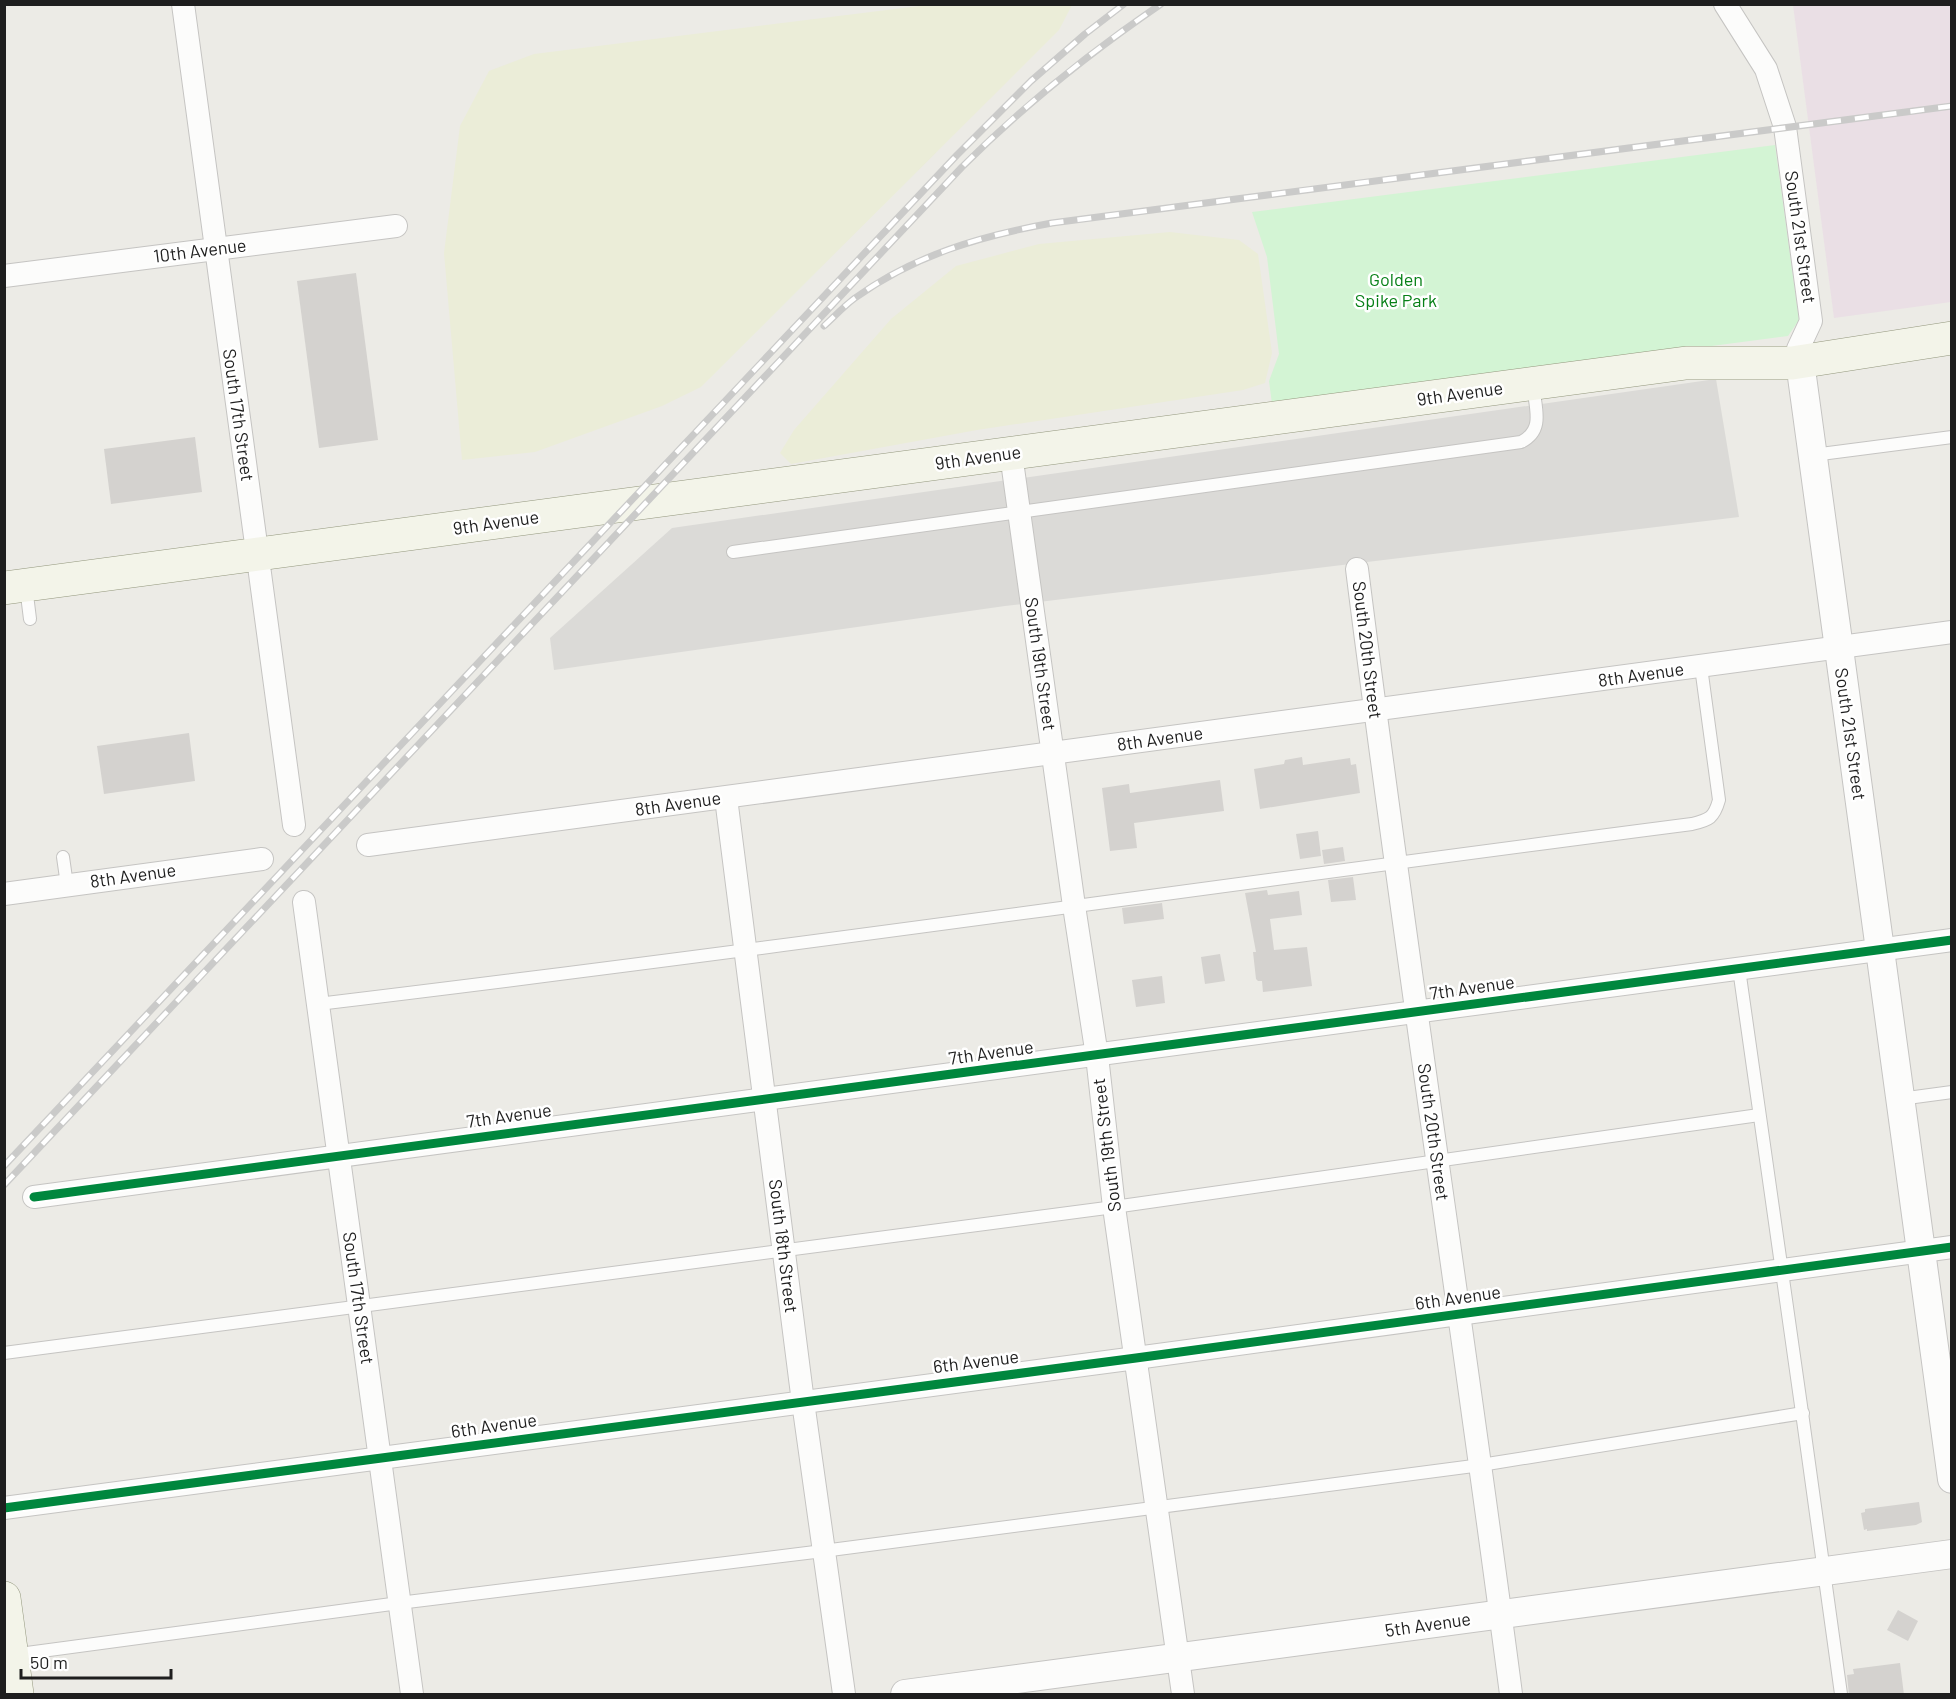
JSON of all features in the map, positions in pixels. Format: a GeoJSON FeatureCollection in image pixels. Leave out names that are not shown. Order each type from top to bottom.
{"type":"FeatureCollection","features":[{"type":"Feature","properties":{"kind":"main road","name":"9th Avenue"},"geometry":{"type":"LineString","coordinates":[[15,587],[1686,363],[1800,362],[1952,338]]}},
{"type":"Feature","properties":{"kind":"main road"},"geometry":{"type":"LineString","coordinates":[[4,1598],[17,1695]]}},
{"type":"Feature","properties":{"kind":"street","name":"South 17th Street"},"geometry":{"type":"LineString","coordinates":[[183,4],[294,825]]}},
{"type":"Feature","properties":{"kind":"street","name":"South 21st Street"},"geometry":{"type":"LineString","coordinates":[[1725,4],[1766,69],[1785,127],[1811,321],[1798,349],[1921,1251],[1946,1402],[1952,1479]]}},
{"type":"Feature","properties":{"kind":"street","name":"10th Avenue"},"geometry":{"type":"LineString","coordinates":[[4,276],[396,226]]}},
{"type":"Feature","properties":{"kind":"street","name":"South 19th Street"},"geometry":{"type":"LineString","coordinates":[[1011,454],[1097,1056],[1114,1207],[1183,1695]]}},
{"type":"Feature","properties":{"kind":"street","name":"South 20th Street"},"geometry":{"type":"LineString","coordinates":[[1357,569],[1395,862],[1460,1314],[1511,1695]]}},
{"type":"Feature","properties":{"kind":"street","name":"8th Avenue"},"geometry":{"type":"LineString","coordinates":[[368,845],[1952,632]]}},
{"type":"Feature","properties":{"kind":"street","name":"South 18th Street"},"geometry":{"type":"LineString","coordinates":[[726,798],[803,1402],[844,1695]]}},
{"type":"Feature","properties":{"kind":"street","name":"8th Avenue"},"geometry":{"type":"LineString","coordinates":[[4,894],[262,859]]}},
{"type":"Feature","properties":{"kind":"street","name":"South 17th Street"},"geometry":{"type":"LineString","coordinates":[[304,902],[412,1695]]}},
{"type":"Feature","properties":{"kind":"street","name":"7th Avenue"},"geometry":{"type":"LineString","coordinates":[[34,1197],[1952,940]]}},
{"type":"Feature","properties":{"kind":"street","name":"6th Avenue"},"geometry":{"type":"LineString","coordinates":[[4,1508],[1952,1247]]}},
{"type":"Feature","properties":{"kind":"street","name":"5th Avenue"},"geometry":{"type":"LineString","coordinates":[[904,1695],[1952,1554]]}},
{"type":"Feature","properties":{"kind":"lane"},"geometry":{"type":"LineString","coordinates":[[733,552],[1521,442],[1532,437],[1537,425],[1533,384]]}},
{"type":"Feature","properties":{"kind":"lane"},"geometry":{"type":"LineString","coordinates":[[1813,456],[1952,436]]}},
{"type":"Feature","properties":{"kind":"lane"},"geometry":{"type":"LineString","coordinates":[[15,587],[30,619]]}},
{"type":"Feature","properties":{"kind":"lane"},"geometry":{"type":"LineString","coordinates":[[318,1004],[577,973],[1395,862],[1692,825],[1705,821],[1715,813],[1719,800],[1701,667]]}},
{"type":"Feature","properties":{"kind":"lane"},"geometry":{"type":"LineString","coordinates":[[63,857],[67,885]]}},
{"type":"Feature","properties":{"kind":"lane"},"geometry":{"type":"LineString","coordinates":[[1739,969],[1841,1695]]}},
{"type":"Feature","properties":{"kind":"lane"},"geometry":{"type":"LineString","coordinates":[[1900,1100],[1952,1092]]}},
{"type":"Feature","properties":{"kind":"lane"},"geometry":{"type":"LineString","coordinates":[[4,1353],[1114,1207],[1759,1115]]}},
{"type":"Feature","properties":{"kind":"lane"},"geometry":{"type":"LineString","coordinates":[[12,1655],[1481,1465],[1803,1413]]}},
{"type":"Feature","properties":{"kind":"shaded area"},"geometry":{"type":"Polygon","coordinates":[[[1793,5],[1951,5],[1951,302],[1834,318],[1793,5]]]}},
{"type":"Feature","properties":{"kind":"shaded area"},"geometry":{"type":"Polygon","coordinates":[[[1716,379],[1739,517],[1005,606],[554,670],[550,638],[672,528],[1716,379]]]}},
{"type":"Feature","properties":{"kind":"green space"},"geometry":{"type":"Polygon","coordinates":[[[935,4],[1072,5],[1059,30],[701,387],[662,406],[535,452],[462,460],[444,253],[460,126],[489,71],[534,54],[935,4]]]}},
{"type":"Feature","properties":{"kind":"green space","name":"Golden Spike Park"},"geometry":{"type":"Polygon","coordinates":[[[1775,145],[1799,320],[1788,336],[1272,404],[1269,381],[1279,354],[1267,257],[1252,212],[1775,145]]]}},
{"type":"Feature","properties":{"kind":"green space"},"geometry":{"type":"Polygon","coordinates":[[[1170,232],[1239,240],[1258,254],[1272,353],[1265,383],[1243,390],[977,430],[791,464],[780,453],[794,430],[891,319],[956,266],[1039,244],[1170,232]]]}},
{"type":"Feature","properties":{"kind":"building"},"geometry":{"type":"Polygon","coordinates":[[[356,273],[378,440],[319,448],[297,281],[356,273]]]}},
{"type":"Feature","properties":{"kind":"building"},"geometry":{"type":"Polygon","coordinates":[[[195,437],[202,492],[111,504],[104,449],[195,437]]]}},
{"type":"Feature","properties":{"kind":"building"},"geometry":{"type":"Polygon","coordinates":[[[189,733],[195,781],[104,794],[97,746],[189,733]]]}},
{"type":"Feature","properties":{"kind":"building"},"geometry":{"type":"Polygon","coordinates":[[[1302,757],[1303,765],[1350,758],[1351,765],[1356,764],[1360,793],[1260,809],[1254,769],[1284,764],[1285,760],[1302,757]]]}},
{"type":"Feature","properties":{"kind":"building"},"geometry":{"type":"Polygon","coordinates":[[[1220,780],[1224,811],[1134,823],[1137,848],[1110,851],[1102,788],[1129,784],[1130,793],[1220,780]]]}},
{"type":"Feature","properties":{"kind":"building"},"geometry":{"type":"Polygon","coordinates":[[[1318,831],[1321,856],[1300,859],[1296,834],[1318,831]]]}},
{"type":"Feature","properties":{"kind":"building"},"geometry":{"type":"Polygon","coordinates":[[[1343,847],[1345,861],[1324,864],[1322,850],[1343,847]]]}},
{"type":"Feature","properties":{"kind":"building"},"geometry":{"type":"Polygon","coordinates":[[[1353,877],[1356,900],[1331,902],[1328,880],[1353,877]]]}},
{"type":"Feature","properties":{"kind":"building"},"geometry":{"type":"Polygon","coordinates":[[[1267,890],[1268,895],[1299,891],[1302,915],[1270,919],[1274,950],[1307,947],[1312,986],[1263,992],[1262,981],[1256,979],[1253,952],[1256,952],[1245,893],[1267,890]]]}},
{"type":"Feature","properties":{"kind":"building"},"geometry":{"type":"Polygon","coordinates":[[[1162,903],[1164,919],[1124,924],[1122,908],[1162,903]]]}},
{"type":"Feature","properties":{"kind":"building"},"geometry":{"type":"Polygon","coordinates":[[[1220,954],[1225,981],[1205,984],[1201,957],[1220,954]]]}},
{"type":"Feature","properties":{"kind":"building"},"geometry":{"type":"Polygon","coordinates":[[[1162,976],[1165,1003],[1136,1007],[1132,980],[1162,976]]]}},
{"type":"Feature","properties":{"kind":"building"},"geometry":{"type":"Polygon","coordinates":[[[1919,1502],[1922,1522],[1916,1525],[1864,1530],[1861,1513],[1865,1512],[1865,1509],[1919,1502]]]}},
{"type":"Feature","properties":{"kind":"building"},"geometry":{"type":"Polygon","coordinates":[[[1898,1610],[1918,1621],[1908,1641],[1887,1630],[1898,1610]]]}},
{"type":"Feature","properties":{"kind":"building"},"geometry":{"type":"Polygon","coordinates":[[[1900,1663],[1904,1695],[1849,1695],[1847,1675],[1854,1674],[1853,1669],[1900,1663]]]}},
{"type":"Feature","properties":{"kind":"railway"},"geometry":{"type":"LineString","coordinates":[[4,1166],[957,155],[1031,81],[1124,4]]}},
{"type":"Feature","properties":{"kind":"railway"},"geometry":{"type":"LineString","coordinates":[[4,1185],[962,167],[1009,122],[1057,81],[1161,4]]}},
{"type":"Feature","properties":{"kind":"railway"},"geometry":{"type":"LineString","coordinates":[[824,326],[855,298],[901,270],[949,249],[1025,228],[1952,106]]}},
{"type":"Feature","properties":{"kind":"cycle path"},"geometry":{"type":"LineString","coordinates":[[34,1197],[1952,940]]}},
{"type":"Feature","properties":{"kind":"cycle path"},"geometry":{"type":"LineString","coordinates":[[4,1508],[1952,1247]]}}]}
